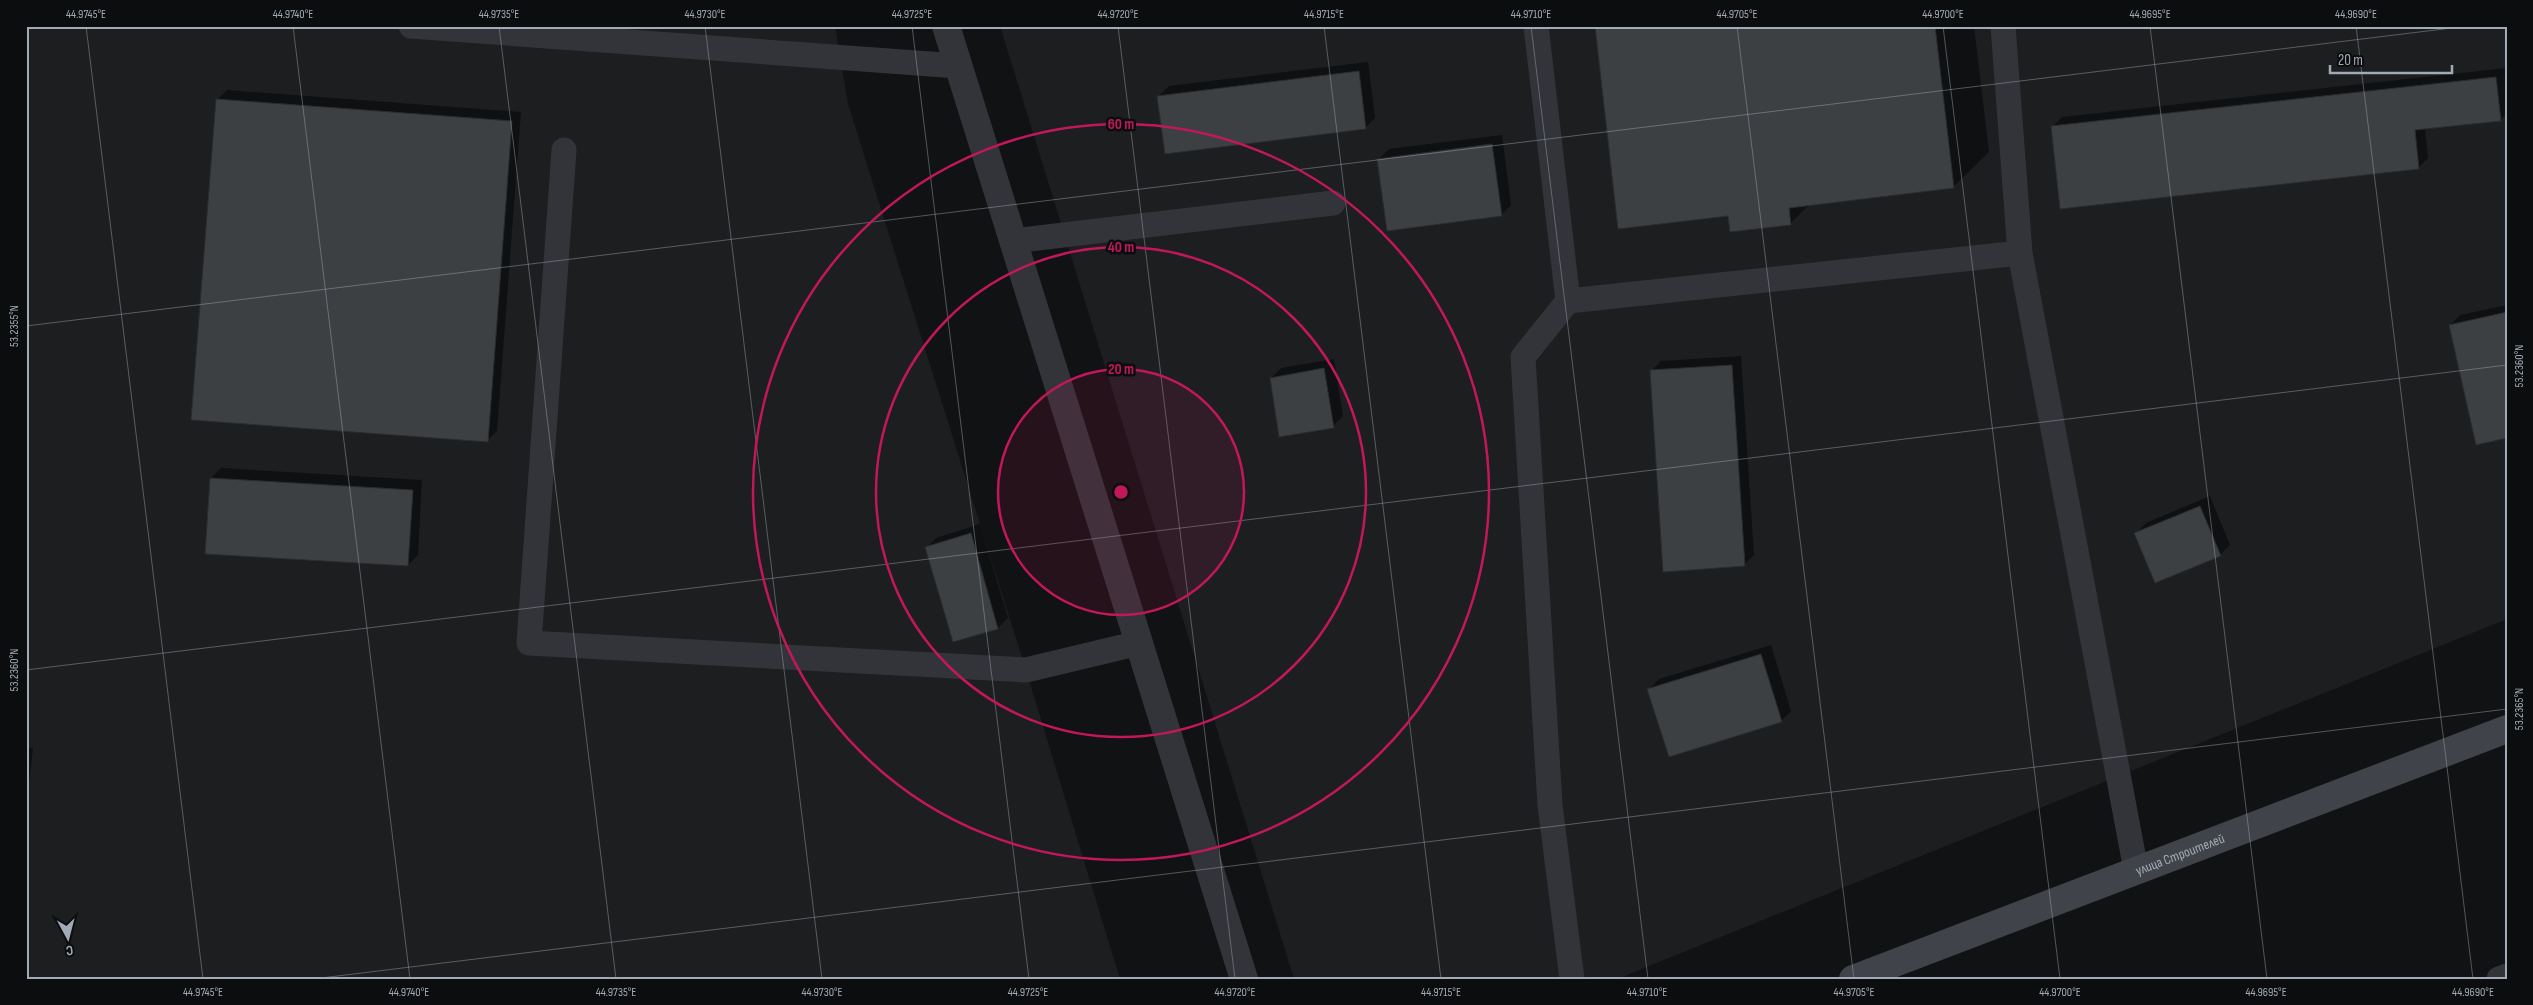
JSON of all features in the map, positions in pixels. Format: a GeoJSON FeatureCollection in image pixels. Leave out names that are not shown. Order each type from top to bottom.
{"type":"FeatureCollection","features":[{"type":"Feature","properties":{"kind":"main road","name":"улица Строителей"},"geometry":{"type":"LineString","coordinates":[[1853,979],[2507,729]]}},
{"type":"Feature","properties":{"kind":"street"},"geometry":{"type":"LineString","coordinates":[[946,26],[1244,979]]}},
{"type":"Feature","properties":{"kind":"lane"},"geometry":{"type":"LineString","coordinates":[[411,26],[958,66]]}},
{"type":"Feature","properties":{"kind":"lane"},"geometry":{"type":"LineString","coordinates":[[1536,26],[1568,301]]}},
{"type":"Feature","properties":{"kind":"lane"},"geometry":{"type":"LineString","coordinates":[[2003,26],[2020,252],[2136,870]]}},
{"type":"Feature","properties":{"kind":"lane"},"geometry":{"type":"LineString","coordinates":[[564,150],[529,643],[1026,670],[1139,643]]}},
{"type":"Feature","properties":{"kind":"lane"},"geometry":{"type":"LineString","coordinates":[[1013,241],[1333,203]]}},
{"type":"Feature","properties":{"kind":"lane"},"geometry":{"type":"LineString","coordinates":[[1572,979],[1550,806],[1522,357],[1568,301],[2020,252]]}},
{"type":"Feature","properties":{"kind":"lane"},"geometry":{"type":"LineString","coordinates":[[2500,979],[2507,976]]}},
{"type":"Feature","properties":{"kind":"shaded area"},"geometry":{"type":"Polygon","coordinates":[[[26,26],[835,26],[848,104],[1026,670],[1120,979],[26,979],[26,26]]]}},
{"type":"Feature","properties":{"kind":"shaded area"},"geometry":{"type":"Polygon","coordinates":[[[1000,26],[2507,26],[2507,619],[1617,979],[1294,979],[1000,26]]]}},
{"type":"Feature","properties":{"kind":"building"},"geometry":{"type":"Polygon","coordinates":[[[1595,26],[1935,26],[1954,188],[1789,208],[1791,225],[1730,232],[1728,216],[1618,229],[1595,26]]]}},
{"type":"Feature","properties":{"kind":"building"},"geometry":{"type":"Polygon","coordinates":[[[1359,71],[1366,129],[1165,154],[1157,96],[1359,71]]]}},
{"type":"Feature","properties":{"kind":"building"},"geometry":{"type":"Polygon","coordinates":[[[2496,77],[2501,121],[2415,130],[2419,169],[2060,209],[2051,126],[2496,77]]]}},
{"type":"Feature","properties":{"kind":"building"},"geometry":{"type":"Polygon","coordinates":[[[216,99],[512,121],[488,442],[191,420],[216,99]]]}},
{"type":"Feature","properties":{"kind":"building"},"geometry":{"type":"Polygon","coordinates":[[[1492,144],[1502,216],[1387,231],[1377,159],[1492,144]]]}},
{"type":"Feature","properties":{"kind":"building"},"geometry":{"type":"Polygon","coordinates":[[[2507,312],[2507,438],[2476,445],[2449,325],[2507,312]]]}},
{"type":"Feature","properties":{"kind":"building"},"geometry":{"type":"Polygon","coordinates":[[[1732,365],[1745,566],[1663,572],[1650,370],[1732,365]]]}},
{"type":"Feature","properties":{"kind":"building"},"geometry":{"type":"Polygon","coordinates":[[[1324,368],[1334,428],[1279,437],[1270,378],[1324,368]]]}},
{"type":"Feature","properties":{"kind":"building"},"geometry":{"type":"Polygon","coordinates":[[[210,478],[413,490],[408,566],[205,554],[210,478]]]}},
{"type":"Feature","properties":{"kind":"building"},"geometry":{"type":"Polygon","coordinates":[[[2200,506],[2221,556],[2155,583],[2134,533],[2200,506]]]}},
{"type":"Feature","properties":{"kind":"building"},"geometry":{"type":"Polygon","coordinates":[[[971,533],[998,629],[953,642],[925,547],[971,533]]]}},
{"type":"Feature","properties":{"kind":"building"},"geometry":{"type":"Polygon","coordinates":[[[1761,654],[1782,722],[1669,757],[1647,689],[1761,654]]]}}]}
